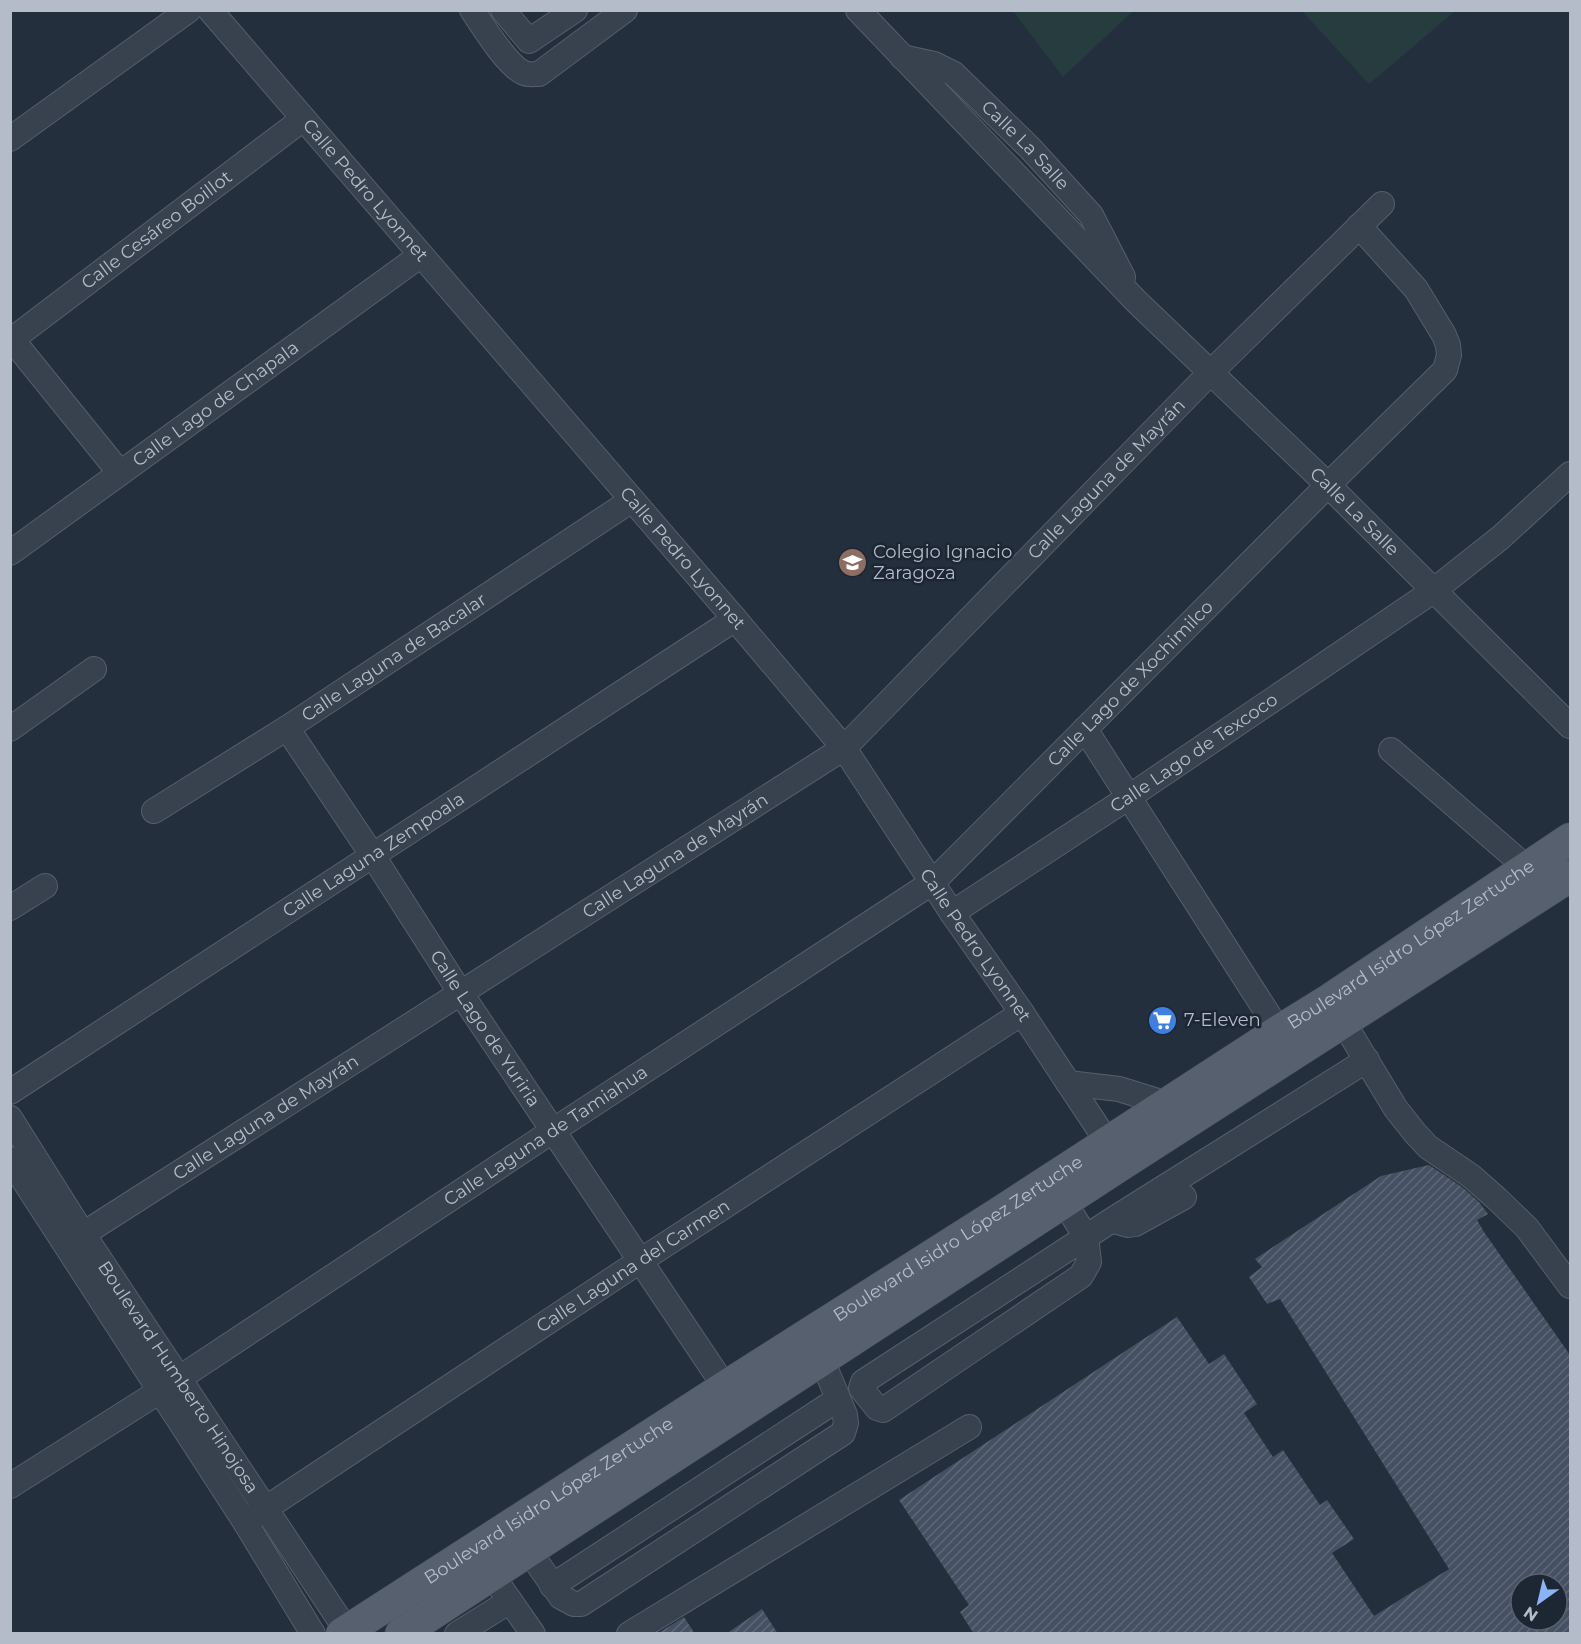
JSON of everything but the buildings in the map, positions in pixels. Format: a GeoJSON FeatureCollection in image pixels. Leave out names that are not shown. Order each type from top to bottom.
{"type":"FeatureCollection","features":[{"type":"Feature","properties":{"kind":"main road","name":"Boulevard Isidro López Zertuche"},"geometry":{"type":"LineString","coordinates":[[1336,1010],[1570,838]]}},
{"type":"Feature","properties":{"kind":"main road","name":"Boulevard Isidro López Zertuche"},"geometry":{"type":"LineString","coordinates":[[346,1632],[725,1387],[1006,1224],[1336,1010],[1570,876]]}},
{"type":"Feature","properties":{"kind":"main road","name":"Boulevard Isidro López Zertuche"},"geometry":{"type":"LineString","coordinates":[[1058,1190],[1108,1143],[1167,1104],[1286,1042]]}},
{"type":"Feature","properties":{"kind":"main road","name":"Boulevard Isidro López Zertuche"},"geometry":{"type":"LineString","coordinates":[[401,1634],[822,1360],[1006,1224]]}},
{"type":"Feature","properties":{"kind":"street"},"geometry":{"type":"LineString","coordinates":[[10,139],[189,10]]}},
{"type":"Feature","properties":{"kind":"street","name":"Calle Pedro Lyonnet"},"geometry":{"type":"LineString","coordinates":[[210,10],[844,748],[952,913],[1108,1143]]}},
{"type":"Feature","properties":{"kind":"street"},"geometry":{"type":"LineString","coordinates":[[472,10],[509,61],[523,73],[530,75],[539,74],[624,10]]}},
{"type":"Feature","properties":{"kind":"street"},"geometry":{"type":"LineString","coordinates":[[503,10],[529,41]]}},
{"type":"Feature","properties":{"kind":"street"},"geometry":{"type":"LineString","coordinates":[[523,73],[529,41],[575,10]]}},
{"type":"Feature","properties":{"kind":"street","name":"Calle La Salle"},"geometry":{"type":"LineString","coordinates":[[858,10],[902,57],[934,64],[954,74],[1030,148],[1091,215],[1136,301],[1328,485],[1570,726]]}},
{"type":"Feature","properties":{"kind":"street","name":"Calle Cesáreo Boillot"},"geometry":{"type":"LineString","coordinates":[[11,340],[303,119]]}},
{"type":"Feature","properties":{"kind":"street","name":"Calle Laguna de Mayrán"},"geometry":{"type":"LineString","coordinates":[[74,1239],[844,748],[1210,373],[1382,204]]}},
{"type":"Feature","properties":{"kind":"street","name":"Calle Lago de Xochimilco"},"geometry":{"type":"LineString","coordinates":[[933,882],[1445,370],[1449,355],[1448,345],[1433,316],[1416,289],[1359,226]]}},
{"type":"Feature","properties":{"kind":"street","name":"Calle Lago de Chapala"},"geometry":{"type":"LineString","coordinates":[[10,554],[421,255]]}},
{"type":"Feature","properties":{"kind":"street"},"geometry":{"type":"LineString","coordinates":[[11,340],[120,473]]}},
{"type":"Feature","properties":{"kind":"street","name":"Calle Lago de Texcoco"},"geometry":{"type":"LineString","coordinates":[[952,913],[1129,797],[1433,591],[1500,538],[1570,474]]}},
{"type":"Feature","properties":{"kind":"street","name":"Calle Laguna de Bacalar"},"geometry":{"type":"LineString","coordinates":[[154,811],[287,728],[632,500]]}},
{"type":"Feature","properties":{"kind":"street","name":"Calle Laguna Zempoala"},"geometry":{"type":"LineString","coordinates":[[10,1092],[735,619]]}},
{"type":"Feature","properties":{"kind":"street"},"geometry":{"type":"LineString","coordinates":[[10,729],[94,669]]}},
{"type":"Feature","properties":{"kind":"street","name":"Calle Lago de Yuriria"},"geometry":{"type":"LineString","coordinates":[[287,728],[460,992],[725,1387]]}},
{"type":"Feature","properties":{"kind":"street"},"geometry":{"type":"LineString","coordinates":[[1085,729],[1286,1042]]}},
{"type":"Feature","properties":{"kind":"street"},"geometry":{"type":"LineString","coordinates":[[1391,750],[1527,868]]}},
{"type":"Feature","properties":{"kind":"street","name":"Calle Laguna de Tamiahua"},"geometry":{"type":"LineString","coordinates":[[10,1486],[170,1385],[933,882]]}},
{"type":"Feature","properties":{"kind":"street"},"geometry":{"type":"LineString","coordinates":[[10,908],[45,886]]}},
{"type":"Feature","properties":{"kind":"street"},"geometry":{"type":"LineString","coordinates":[[1336,1010],[1396,1109],[1415,1133],[1428,1147],[1471,1176],[1497,1198],[1527,1228],[1570,1286]]}},
{"type":"Feature","properties":{"kind":"street","name":"Calle Laguna del Carmen"},"geometry":{"type":"LineString","coordinates":[[245,1522],[640,1261],[1022,1013]]}},
{"type":"Feature","properties":{"kind":"street"},"geometry":{"type":"LineString","coordinates":[[1058,1190],[1086,1237],[1089,1262],[1082,1276],[883,1410],[877,1408],[861,1388],[863,1382],[1086,1237],[1112,1220],[1366,1060]]}},
{"type":"Feature","properties":{"kind":"street"},"geometry":{"type":"LineString","coordinates":[[1068,1083],[1119,1089],[1167,1104]]}},
{"type":"Feature","properties":{"kind":"street","name":"Boulevard Humberto Hinojosa"},"geometry":{"type":"LineString","coordinates":[[10,1118],[74,1239]]}},
{"type":"Feature","properties":{"kind":"street","name":"Boulevard Humberto Hinojosa"},"geometry":{"type":"LineString","coordinates":[[10,1159],[74,1239],[170,1385],[245,1522],[313,1634]]}},
{"type":"Feature","properties":{"kind":"street"},"geometry":{"type":"LineString","coordinates":[[1112,1220],[1128,1225],[1135,1224],[1184,1197]]}},
{"type":"Feature","properties":{"kind":"street"},"geometry":{"type":"LineString","coordinates":[[511,1525],[561,1597],[574,1604],[581,1604],[843,1433],[846,1423],[845,1415],[822,1360]]}},
{"type":"Feature","properties":{"kind":"street","name":"Boulevard Humberto Hinojosa"},"geometry":{"type":"LineString","coordinates":[[170,1385],[267,1507],[346,1632]]}},
{"type":"Feature","properties":{"kind":"street"},"geometry":{"type":"LineString","coordinates":[[629,1634],[969,1427]]}},
{"type":"Feature","properties":{"kind":"street"},"geometry":{"type":"LineString","coordinates":[[474,1549],[533,1634]]}},
{"type":"Feature","properties":{"kind":"street"},"geometry":{"type":"LineString","coordinates":[[458,1634],[510,1601]]}},
{"type":"Feature","properties":{"kind":"green space"},"geometry":{"type":"Polygon","coordinates":[[[1013,11],[1133,11],[1063,77],[1013,11]]]}},
{"type":"Feature","properties":{"kind":"green space"},"geometry":{"type":"Polygon","coordinates":[[[1302,11],[1455,11],[1369,84],[1302,11]]]}},
{"type":"Feature","properties":{"kind":"place","name":"Colegio Ignacio Zaragoza"},"geometry":{"type":"Point","coordinates":[852,562]}},
{"type":"Feature","properties":{"kind":"place","name":"7-Eleven"},"geometry":{"type":"Point","coordinates":[1163,1020]}}]}
